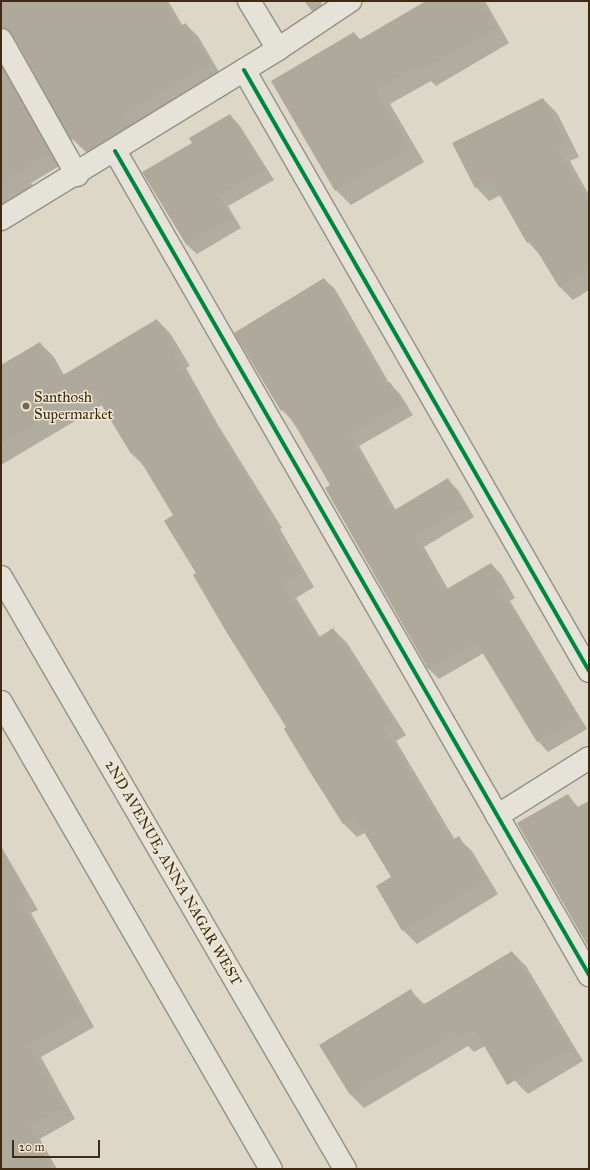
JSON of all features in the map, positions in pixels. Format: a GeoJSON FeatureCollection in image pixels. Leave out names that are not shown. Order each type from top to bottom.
{"type":"FeatureCollection","features":[{"type":"Feature","properties":{"kind":"street"},"geometry":{"type":"LineString","coordinates":[[249,1],[278,49]]}},
{"type":"Feature","properties":{"kind":"street"},"geometry":{"type":"LineString","coordinates":[[1,219],[116,151],[278,49],[350,1]]}},
{"type":"Feature","properties":{"kind":"street"},"geometry":{"type":"LineString","coordinates":[[1,40],[77,175]]}},
{"type":"Feature","properties":{"kind":"street"},"geometry":{"type":"LineString","coordinates":[[244,70],[589,671]]}},
{"type":"Feature","properties":{"kind":"street"},"geometry":{"type":"LineString","coordinates":[[116,151],[589,975]]}},
{"type":"Feature","properties":{"kind":"street","name":"2ND AVENUE, ANNA NAGAR WEST"},"geometry":{"type":"LineString","coordinates":[[1,577],[345,1169]]}},
{"type":"Feature","properties":{"kind":"street"},"geometry":{"type":"LineString","coordinates":[[1,702],[271,1169]]}},
{"type":"Feature","properties":{"kind":"street"},"geometry":{"type":"LineString","coordinates":[[497,816],[589,758]]}},
{"type":"Feature","properties":{"kind":"building"},"geometry":{"type":"Polygon","coordinates":[[[1,1],[164,1],[180,27],[186,23],[210,63],[123,115],[130,125],[86,152],[76,137],[71,140],[12,34],[1,28],[1,1]]]}},
{"type":"Feature","properties":{"kind":"building"},"geometry":{"type":"Polygon","coordinates":[[[426,1],[480,1],[496,28],[420,71],[417,66],[376,90],[410,147],[335,191],[271,81],[354,32],[359,40],[426,1]]]}},
{"type":"Feature","properties":{"kind":"building"},"geometry":{"type":"Polygon","coordinates":[[[1,65],[50,153],[1,182],[1,65]]]}},
{"type":"Feature","properties":{"kind":"building"},"geometry":{"type":"Polygon","coordinates":[[[543,98],[566,143],[557,147],[589,204],[589,269],[559,287],[531,241],[527,243],[491,180],[475,188],[452,143],[543,98]]]}},
{"type":"Feature","properties":{"kind":"building"},"geometry":{"type":"Polygon","coordinates":[[[230,114],[264,169],[219,196],[231,218],[186,244],[142,172],[192,143],[189,138],[230,114]]]}},
{"type":"Feature","properties":{"kind":"building"},"geometry":{"type":"Polygon","coordinates":[[[324,278],[386,384],[390,382],[403,404],[349,435],[381,491],[393,511],[448,478],[465,507],[415,536],[445,590],[491,563],[505,587],[500,590],[578,718],[537,742],[476,642],[428,669],[325,488],[330,485],[299,431],[284,409],[281,411],[234,333],[324,278]]]}},
{"type":"Feature","properties":{"kind":"building"},"geometry":{"type":"Polygon","coordinates":[[[157,319],[177,352],[173,354],[205,410],[269,514],[267,516],[301,573],[283,584],[316,639],[333,628],[393,721],[383,727],[451,841],[459,836],[485,880],[402,931],[376,886],[391,877],[355,817],[343,824],[310,772],[284,729],[286,727],[227,633],[193,575],[196,573],[164,521],[173,515],[135,452],[131,454],[92,389],[1,444],[1,365],[40,342],[60,377],[157,319]]]}},
{"type":"Feature","properties":{"kind":"building"},"geometry":{"type":"Polygon","coordinates":[[[568,794],[576,808],[589,801],[589,948],[517,823],[568,794]]]}},
{"type":"Feature","properties":{"kind":"building"},"geometry":{"type":"Polygon","coordinates":[[[1,849],[27,897],[20,901],[82,1015],[29,1045],[64,1107],[29,1126],[52,1169],[1,1169],[1,849]]]}},
{"type":"Feature","properties":{"kind":"building"},"geometry":{"type":"Polygon","coordinates":[[[512,951],[571,1047],[507,1085],[475,1030],[460,1039],[455,1032],[350,1095],[319,1045],[411,989],[421,1006],[512,951]]]}},
{"type":"Feature","properties":{"kind":"cycle path"},"geometry":{"type":"LineString","coordinates":[[244,70],[589,671]]}},
{"type":"Feature","properties":{"kind":"cycle path"},"geometry":{"type":"LineString","coordinates":[[115,151],[589,975]]}},
{"type":"Feature","properties":{"kind":"place","name":"Santhosh Supermarket"},"geometry":{"type":"Point","coordinates":[26,406]}}]}
